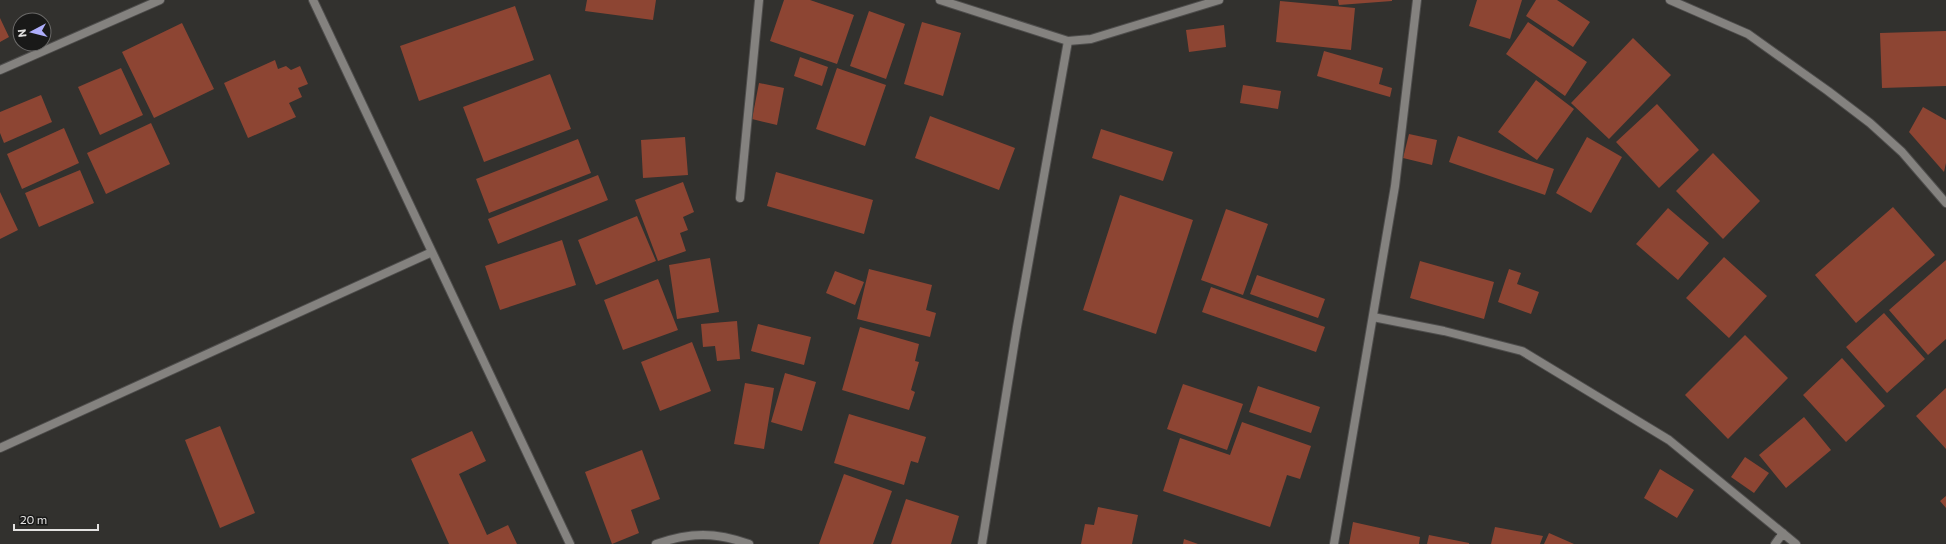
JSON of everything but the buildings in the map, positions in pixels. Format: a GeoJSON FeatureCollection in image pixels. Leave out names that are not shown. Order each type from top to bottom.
{"type":"FeatureCollection","features":[{"type":"Feature","properties":{"kind":"street"},"geometry":{"type":"LineString","coordinates":[[0,70],[160,0]]}},
{"type":"Feature","properties":{"kind":"street"},"geometry":{"type":"LineString","coordinates":[[313,0],[570,544]]}},
{"type":"Feature","properties":{"kind":"street"},"geometry":{"type":"LineString","coordinates":[[740,198],[759,0]]}},
{"type":"Feature","properties":{"kind":"street"},"geometry":{"type":"LineString","coordinates":[[940,0],[1068,41],[1091,39],[1219,0]]}},
{"type":"Feature","properties":{"kind":"street"},"geometry":{"type":"LineString","coordinates":[[1334,544],[1395,186],[1418,0]]}},
{"type":"Feature","properties":{"kind":"street"},"geometry":{"type":"LineString","coordinates":[[1670,0],[1748,34],[1828,92],[1870,123],[1902,152],[1945,200]]}},
{"type":"Feature","properties":{"kind":"street"},"geometry":{"type":"LineString","coordinates":[[982,544],[1017,328],[1068,41]]}},
{"type":"Feature","properties":{"kind":"street"},"geometry":{"type":"LineString","coordinates":[[0,448],[432,252]]}},
{"type":"Feature","properties":{"kind":"street"},"geometry":{"type":"LineString","coordinates":[[1373,317],[1444,331],[1522,351],[1669,440],[1796,544]]}},
{"type":"Feature","properties":{"kind":"street"},"geometry":{"type":"LineString","coordinates":[[656,544],[685,536],[706,534],[726,536],[749,544]]}},
{"type":"Feature","properties":{"kind":"street"},"geometry":{"type":"LineString","coordinates":[[1775,544],[1783,534]]}}]}
